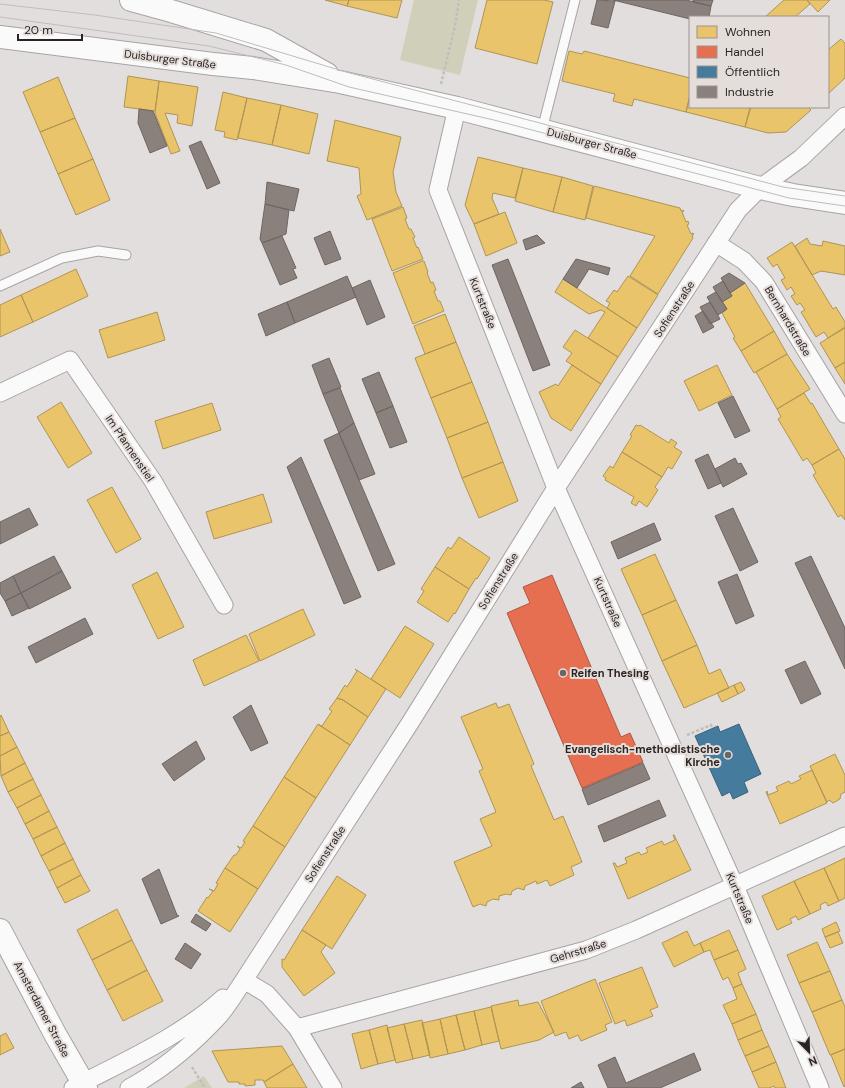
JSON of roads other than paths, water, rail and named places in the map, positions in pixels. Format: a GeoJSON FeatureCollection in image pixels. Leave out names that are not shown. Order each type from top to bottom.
{"type":"FeatureCollection","features":[{"type":"Feature","properties":{"kind":"main road","name":"Duisburger Straße"},"geometry":{"type":"LineString","coordinates":[[131,0],[266,40],[340,82]]}},
{"type":"Feature","properties":{"kind":"main road","name":"Duisburger Straße"},"geometry":{"type":"LineString","coordinates":[[0,37],[252,68],[340,82],[457,108],[760,188],[845,203]]}},
{"type":"Feature","properties":{"kind":"main road","name":"Amsterdamer Straße"},"geometry":{"type":"LineString","coordinates":[[0,930],[55,1034],[80,1086]]}},
{"type":"Feature","properties":{"kind":"street","name":"Kurtstraße"},"geometry":{"type":"LineString","coordinates":[[457,108],[438,190],[556,488],[735,886],[820,1088]]}},
{"type":"Feature","properties":{"kind":"street","name":"Sofienstraße"},"geometry":{"type":"LineString","coordinates":[[129,1088],[182,1052],[218,1016],[244,980],[410,722],[556,488],[738,210],[760,188],[800,158],[845,116]]}},
{"type":"Feature","properties":{"kind":"street","name":"Bernhardstraße"},"geometry":{"type":"LineString","coordinates":[[716,243],[744,261],[764,282],[845,414]]}},
{"type":"Feature","properties":{"kind":"street","name":"Im Pfannenstiel"},"geometry":{"type":"LineString","coordinates":[[0,393],[70,360],[153,481],[224,605]]}},
{"type":"Feature","properties":{"kind":"street","name":"Gehrstraße"},"geometry":{"type":"LineString","coordinates":[[297,1028],[586,950],[636,930],[845,836]]}},
{"type":"Feature","properties":{"kind":"street","name":"Sofienstraße"},"geometry":{"type":"LineString","coordinates":[[80,1086],[174,1035],[214,1007],[244,980]]}},
{"type":"Feature","properties":{"kind":"street"},"geometry":{"type":"LineString","coordinates":[[244,980],[267,994],[297,1028],[334,1088]]}},
{"type":"Feature","properties":{"kind":"lane"},"geometry":{"type":"LineString","coordinates":[[542,130],[575,0]]}},
{"type":"Feature","properties":{"kind":"lane"},"geometry":{"type":"LineString","coordinates":[[0,286],[62,258],[98,251],[126,255]]}},
{"type":"Feature","properties":{"kind":"tram line"},"geometry":{"type":"LineString","coordinates":[[0,4],[95,15],[216,33],[346,72],[783,187],[845,196]]}},
{"type":"Feature","properties":{"kind":"tram line"},"geometry":{"type":"LineString","coordinates":[[0,17],[209,46],[286,65],[349,87],[494,120],[789,198],[845,206]]}},
{"type":"Feature","properties":{"kind":"place","name":"Reifen Thesing"},"geometry":{"type":"Point","coordinates":[563,673]}},
{"type":"Feature","properties":{"kind":"place","name":"Evangelisch-methodistische Kirche"},"geometry":{"type":"Point","coordinates":[728,755]}}]}
